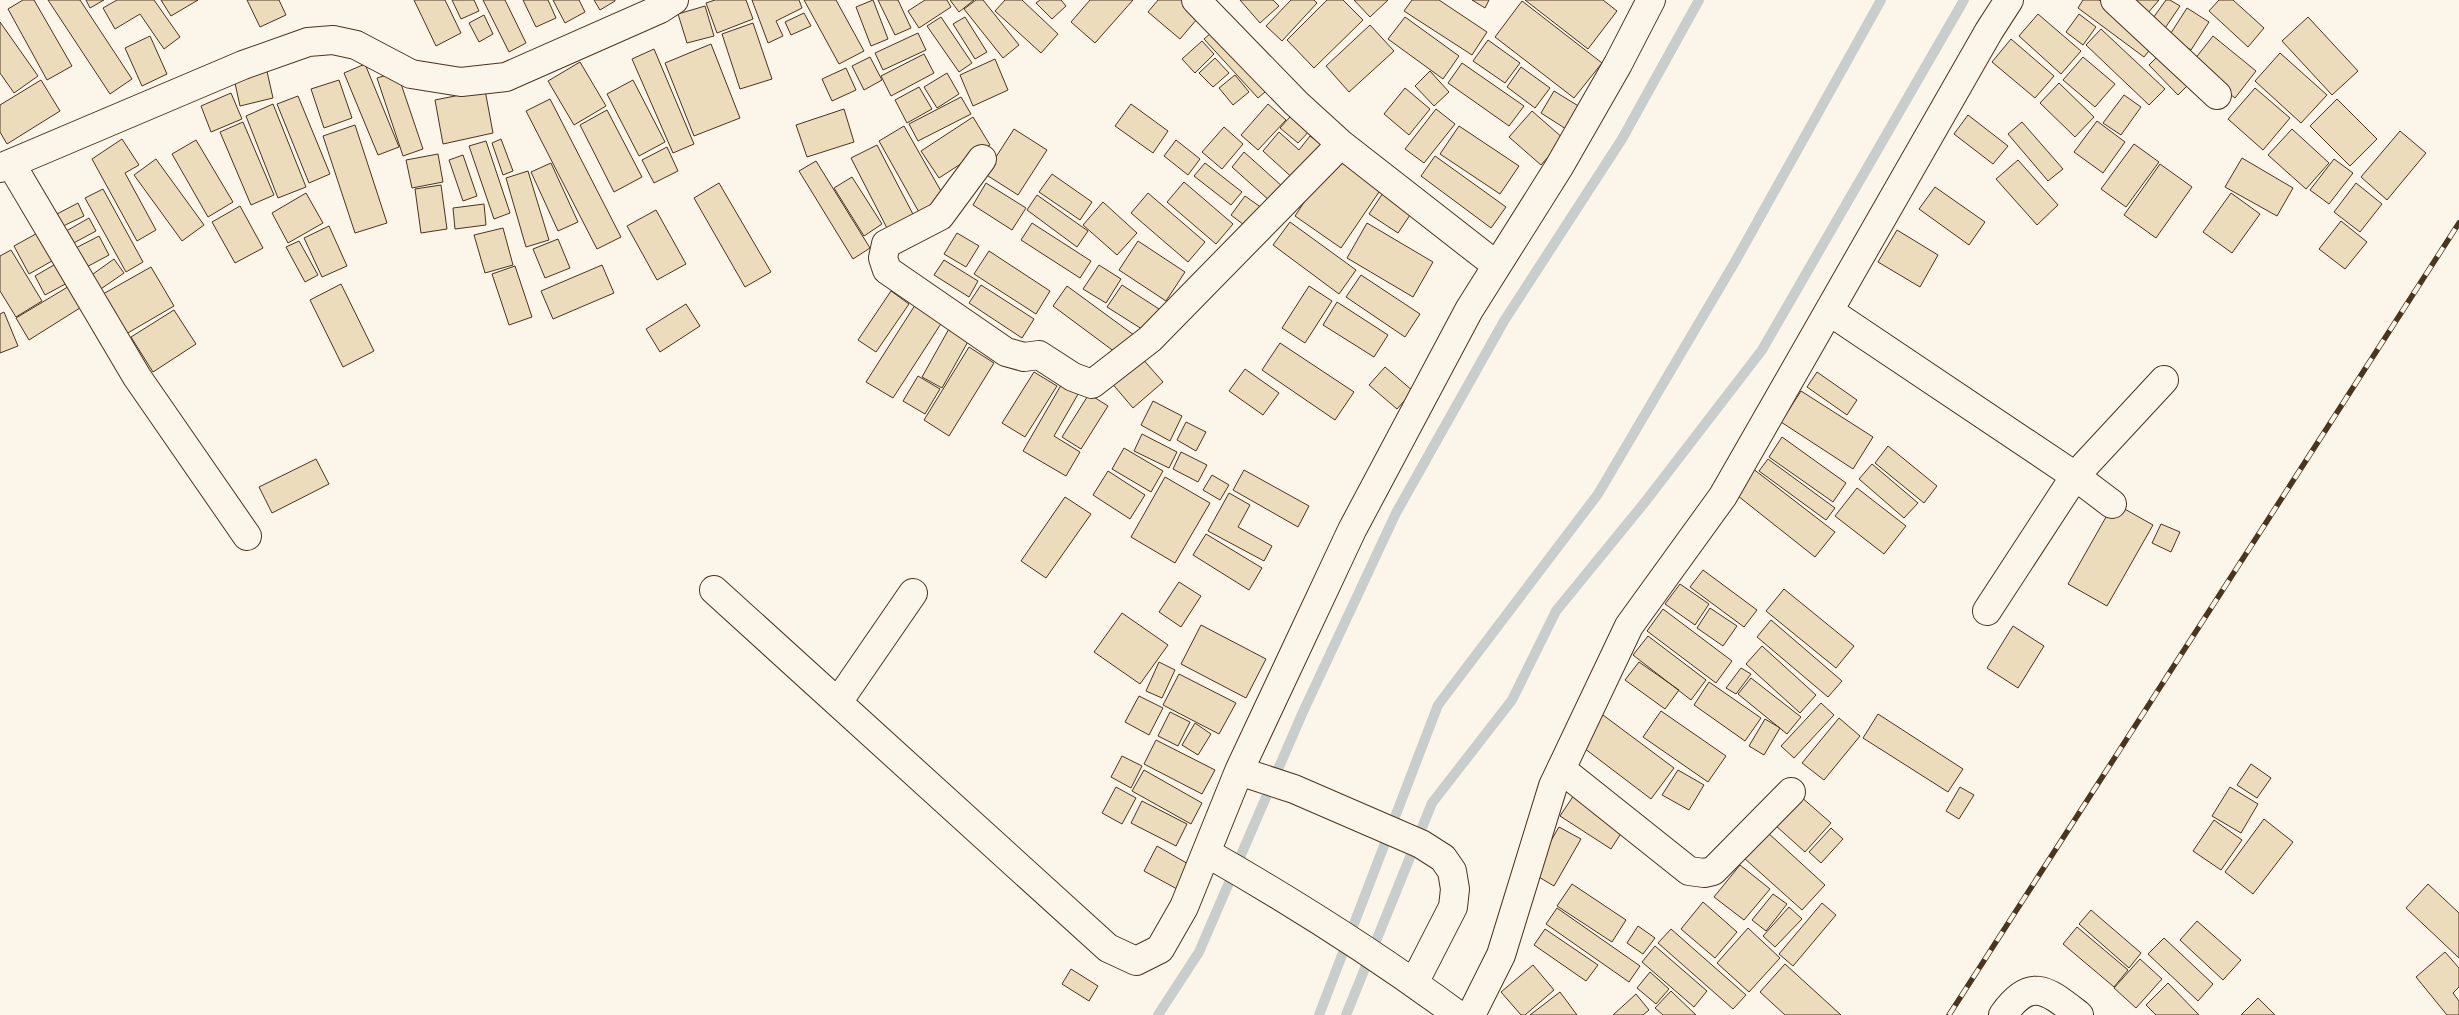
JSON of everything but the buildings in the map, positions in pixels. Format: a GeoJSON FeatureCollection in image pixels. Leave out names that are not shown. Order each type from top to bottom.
{"type":"FeatureCollection","features":[{"type":"Feature","properties":{"kind":"street"},"geometry":{"type":"LineString","coordinates":[[247,536],[137,377],[5,166],[243,65],[308,42],[333,40],[356,45],[411,74],[462,82],[506,77],[660,9],[674,0]]}},
{"type":"Feature","properties":{"kind":"street"},"geometry":{"type":"LineString","coordinates":[[1196,0],[1296,103],[1341,144],[1496,265]]}},
{"type":"Feature","properties":{"kind":"street"},"geometry":{"type":"LineString","coordinates":[[714,590],[1108,948],[1136,961],[1160,948],[1184,907],[1217,858],[1352,530],[1469,310],[1559,167],[1652,0]]}},
{"type":"Feature","properties":{"kind":"street"},"geometry":{"type":"LineString","coordinates":[[1470,1015],[1500,955],[1553,786],[1629,626],[1723,496],[1984,40],[2009,0]]}},
{"type":"Feature","properties":{"kind":"street"},"geometry":{"type":"LineString","coordinates":[[2115,0],[2217,96]]}},
{"type":"Feature","properties":{"kind":"street"},"geometry":{"type":"LineString","coordinates":[[982,159],[940,216],[886,244],[883,258],[887,270],[1006,352],[1024,357],[1038,355],[1073,377],[1092,384],[1150,339],[1341,144]]}},
{"type":"Feature","properties":{"kind":"street"},"geometry":{"type":"LineString","coordinates":[[1829,311],[2074,476],[2112,504]]}},
{"type":"Feature","properties":{"kind":"street"},"geometry":{"type":"LineString","coordinates":[[1987,611],[2074,476],[2164,380]]}},
{"type":"Feature","properties":{"kind":"street"},"geometry":{"type":"LineString","coordinates":[[838,702],[913,593]]}},
{"type":"Feature","properties":{"kind":"street"},"geometry":{"type":"LineString","coordinates":[[1561,769],[1689,871],[1704,873],[1713,872],[1791,792]]}},
{"type":"Feature","properties":{"kind":"street"},"geometry":{"type":"LineString","coordinates":[[1250,775],[1294,789],[1412,840],[1443,858],[1452,871],[1455,889],[1453,906],[1414,983]]}},
{"type":"Feature","properties":{"kind":"street"},"geometry":{"type":"LineString","coordinates":[[1217,858],[1313,917],[1414,983],[1458,1015]]}},
{"type":"Feature","properties":{"kind":"street"},"geometry":{"type":"LineString","coordinates":[[2003,1015],[2012,1003],[2030,991],[2043,990],[2079,1015]]}},
{"type":"Feature","properties":{"kind":"waterway"},"geometry":{"type":"LineString","coordinates":[[1158,1015],[1199,952],[1302,714],[1396,513],[1504,321],[1622,139],[1699,0]]}},
{"type":"Feature","properties":{"kind":"waterway"},"geometry":{"type":"LineString","coordinates":[[1319,1015],[1438,705],[1598,494],[1736,260],[1881,0]]}},
{"type":"Feature","properties":{"kind":"waterway"},"geometry":{"type":"LineString","coordinates":[[1346,1015],[1432,803],[1512,700],[1556,611],[1645,502],[1762,350],[1964,0]]}},
{"type":"Feature","properties":{"kind":"railway"},"geometry":{"type":"LineString","coordinates":[[1949,1015],[2459,223]]}}]}
